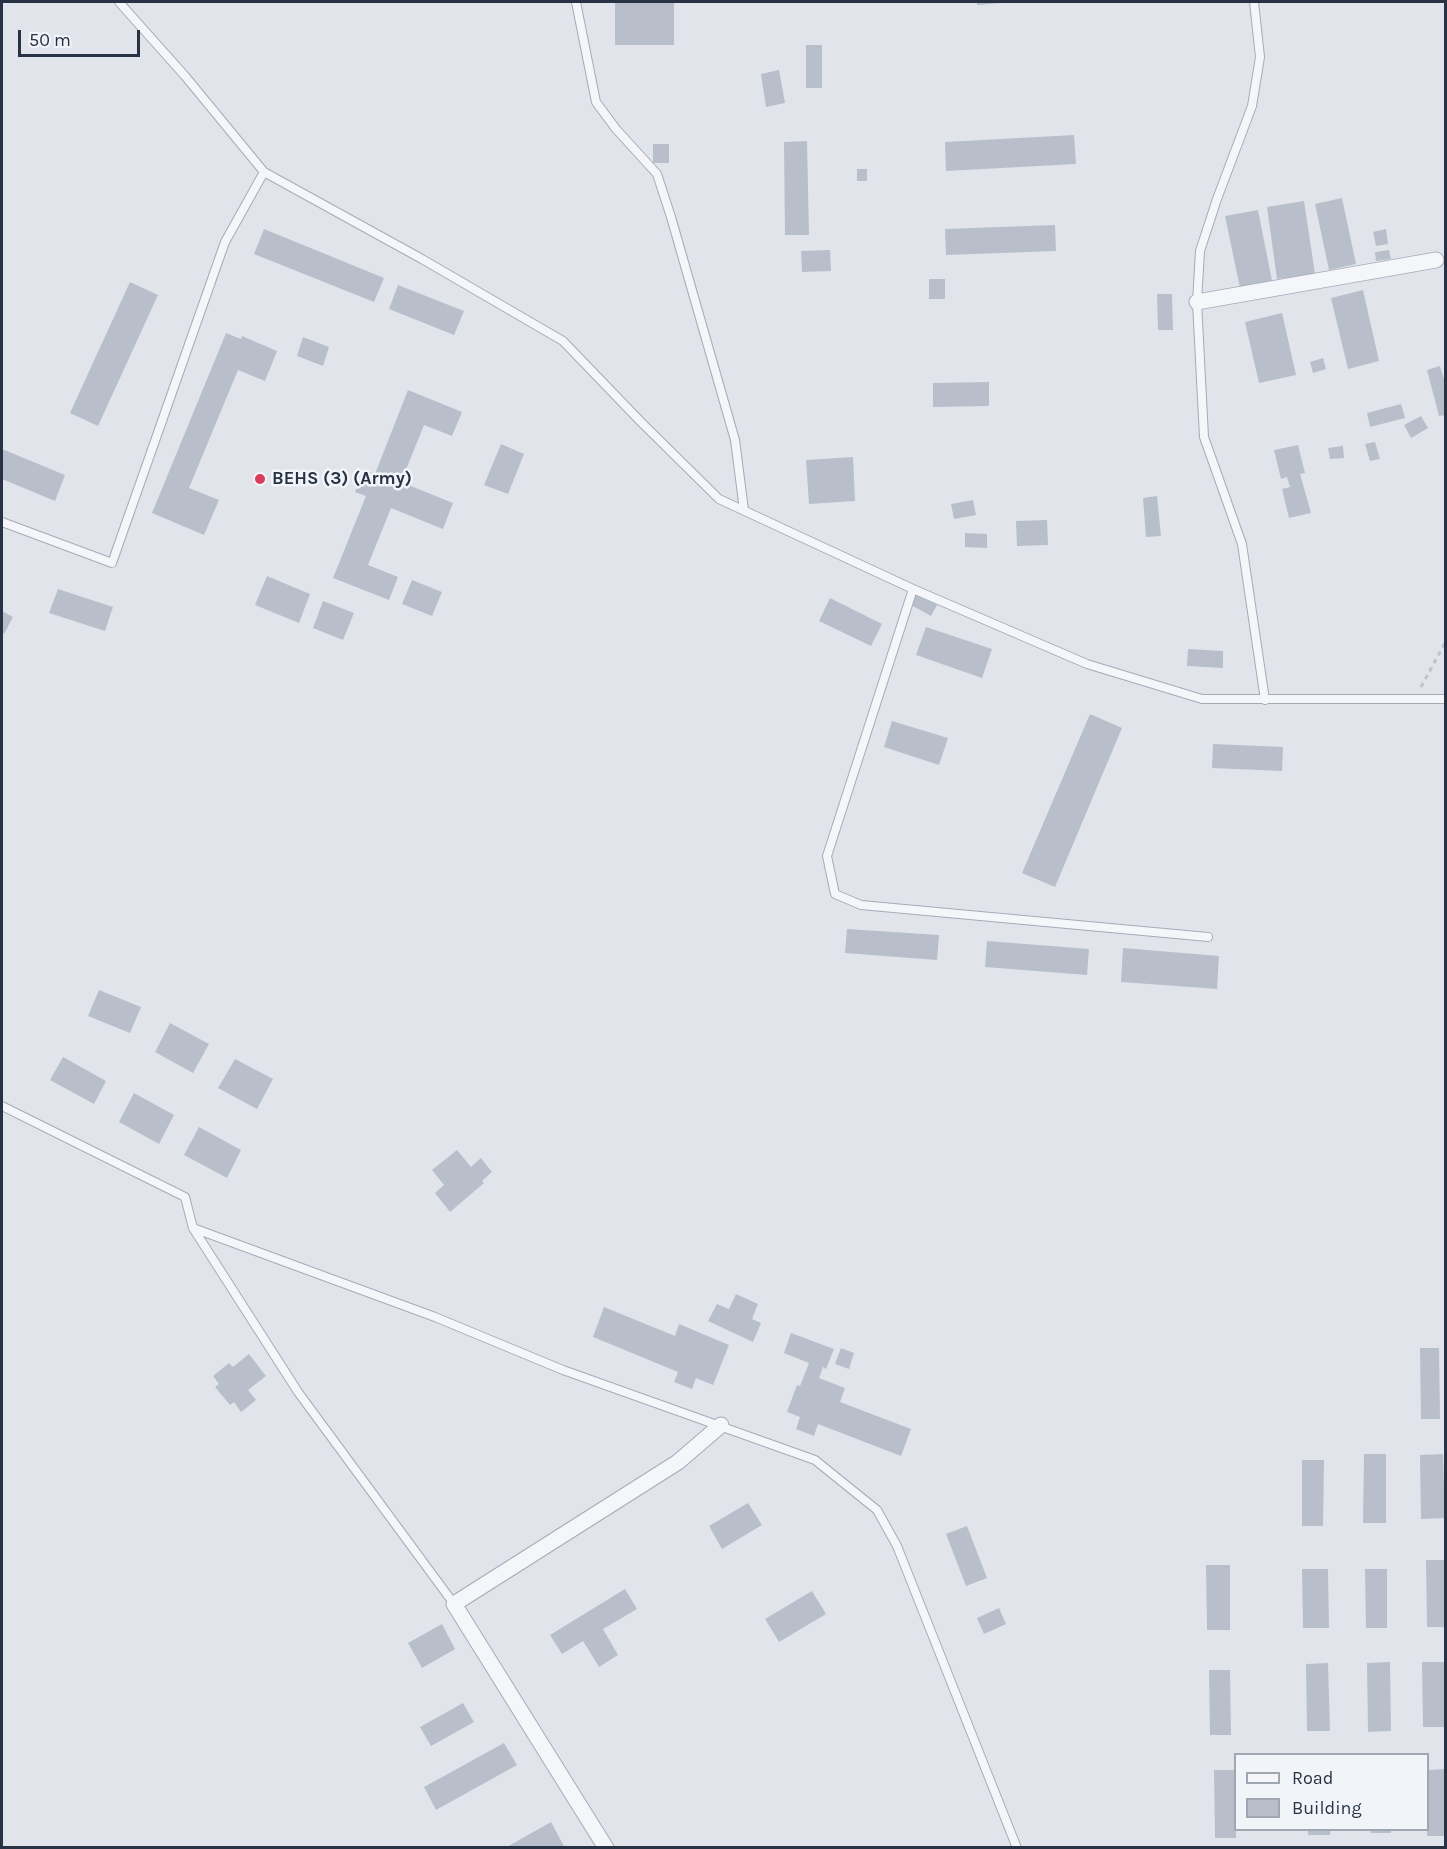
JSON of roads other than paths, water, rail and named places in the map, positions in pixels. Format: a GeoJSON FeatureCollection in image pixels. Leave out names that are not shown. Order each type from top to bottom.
{"type":"FeatureCollection","features":[{"type":"Feature","properties":{"kind":"street"},"geometry":{"type":"LineString","coordinates":[[1197,302],[1436,260]]}},
{"type":"Feature","properties":{"kind":"street"},"geometry":{"type":"LineString","coordinates":[[606,1848],[454,1604],[678,1462],[721,1425]]}},
{"type":"Feature","properties":{"kind":"lane"},"geometry":{"type":"LineString","coordinates":[[119,2],[185,76],[264,172],[422,259],[563,341],[719,498],[913,589],[1097,667],[1203,699],[1446,699]]}},
{"type":"Feature","properties":{"kind":"lane"},"geometry":{"type":"LineString","coordinates":[[576,2],[596,102],[615,129],[657,174],[735,440],[744,510]]}},
{"type":"Feature","properties":{"kind":"lane"},"geometry":{"type":"LineString","coordinates":[[1254,2],[1260,57],[1252,106],[1217,198],[1200,251],[1197,302],[1204,437],[1218,482],[1242,544],[1265,699]]}},
{"type":"Feature","properties":{"kind":"lane"},"geometry":{"type":"LineString","coordinates":[[2,522],[112,563],[225,242],[264,172]]}},
{"type":"Feature","properties":{"kind":"lane"},"geometry":{"type":"LineString","coordinates":[[913,589],[827,856],[835,894],[861,905],[1208,937]]}},
{"type":"Feature","properties":{"kind":"lane"},"geometry":{"type":"LineString","coordinates":[[2,1106],[185,1197],[194,1228],[298,1392],[454,1604]]}},
{"type":"Feature","properties":{"kind":"lane"},"geometry":{"type":"LineString","coordinates":[[194,1228],[435,1317],[563,1370],[815,1460],[877,1510],[897,1546],[1017,1848]]}},
{"type":"Feature","properties":{"kind":"place","name":"BEHS (3) (Army)"},"geometry":{"type":"Point","coordinates":[260,479]}}]}
